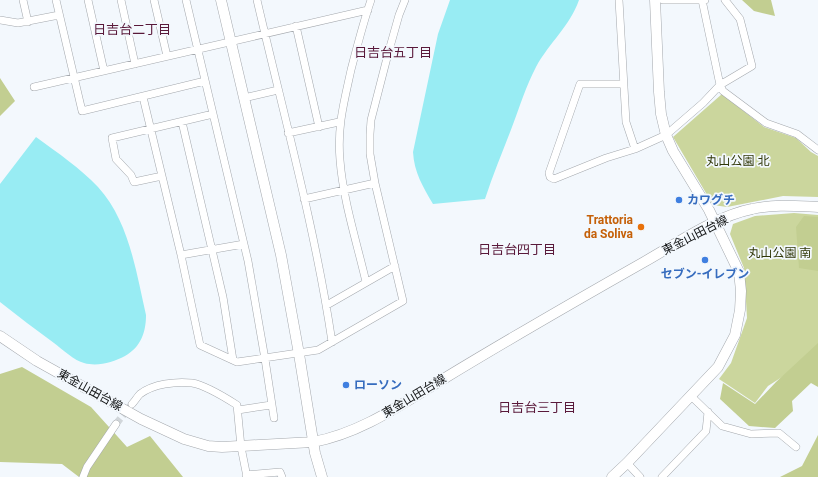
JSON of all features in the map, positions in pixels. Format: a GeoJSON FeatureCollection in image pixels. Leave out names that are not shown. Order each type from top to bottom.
{"type":"FeatureCollection","features":[{"type":"Feature","properties":{"kind":"street"},"geometry":{"type":"LineString","coordinates":[[23,0],[28,22]]}},
{"type":"Feature","properties":{"kind":"street"},"geometry":{"type":"LineString","coordinates":[[56,0],[82,111],[205,82]]}},
{"type":"Feature","properties":{"kind":"street"},"geometry":{"type":"LineString","coordinates":[[88,0],[104,71]]}},
{"type":"Feature","properties":{"kind":"street"},"geometry":{"type":"LineString","coordinates":[[121,0],[135,64]]}},
{"type":"Feature","properties":{"kind":"street"},"geometry":{"type":"LineString","coordinates":[[154,0],[167,56]]}},
{"type":"Feature","properties":{"kind":"street"},"geometry":{"type":"LineString","coordinates":[[186,0],[244,244],[274,418]]}},
{"type":"Feature","properties":{"kind":"street"},"geometry":{"type":"LineString","coordinates":[[222,0],[281,255],[313,442],[322,477]]}},
{"type":"Feature","properties":{"kind":"street"},"geometry":{"type":"LineString","coordinates":[[257,0],[304,199],[327,305],[332,342]]}},
{"type":"Feature","properties":{"kind":"street"},"geometry":{"type":"LineString","coordinates":[[366,282],[344,190],[340,161],[340,122],[357,46],[371,0]]}},
{"type":"Feature","properties":{"kind":"street"},"geometry":{"type":"LineString","coordinates":[[143,97],[181,256],[200,345],[237,362],[318,350],[403,301],[375,182],[370,154],[370,134],[371,120],[399,15],[405,0]]}},
{"type":"Feature","properties":{"kind":"street"},"geometry":{"type":"LineString","coordinates":[[619,0],[626,122],[635,149]]}},
{"type":"Feature","properties":{"kind":"street"},"geometry":{"type":"LineString","coordinates":[[612,477],[718,367],[735,335],[740,310],[741,291],[739,272],[715,222],[673,151],[666,134],[661,114],[659,92],[656,0]]}},
{"type":"Feature","properties":{"kind":"street"},"geometry":{"type":"LineString","coordinates":[[663,0],[706,0]]}},
{"type":"Feature","properties":{"kind":"street"},"geometry":{"type":"LineString","coordinates":[[701,0],[720,85],[723,91],[766,123],[797,134],[818,150]]}},
{"type":"Feature","properties":{"kind":"street"},"geometry":{"type":"LineString","coordinates":[[623,84],[580,84],[549,173],[550,177],[554,179],[606,158],[635,149],[666,134],[703,103],[720,85],[752,66],[740,19],[725,0]]}},
{"type":"Feature","properties":{"kind":"street"},"geometry":{"type":"LineString","coordinates":[[34,87],[368,10]]}},
{"type":"Feature","properties":{"kind":"street"},"geometry":{"type":"LineString","coordinates":[[0,20],[18,23],[59,15]]}},
{"type":"Feature","properties":{"kind":"street"},"geometry":{"type":"LineString","coordinates":[[296,26],[319,126]]}},
{"type":"Feature","properties":{"kind":"street"},"geometry":{"type":"LineString","coordinates":[[244,98],[278,90]]}},
{"type":"Feature","properties":{"kind":"street"},"geometry":{"type":"LineString","coordinates":[[162,176],[134,182],[131,175],[116,159],[112,138],[213,114]]}},
{"type":"Feature","properties":{"kind":"street"},"geometry":{"type":"LineString","coordinates":[[182,122],[223,297],[233,360]]}},
{"type":"Feature","properties":{"kind":"street"},"geometry":{"type":"LineString","coordinates":[[288,133],[340,122]]}},
{"type":"Feature","properties":{"kind":"street"},"geometry":{"type":"LineString","coordinates":[[304,199],[375,182]]}},
{"type":"Feature","properties":{"kind":"street","name":"東金山田台線"},"geometry":{"type":"LineString","coordinates":[[0,336],[37,361],[141,419],[184,439],[208,446],[241,447],[313,442],[348,432],[390,411],[715,222],[750,209],[776,205],[818,207]]}},
{"type":"Feature","properties":{"kind":"street"},"geometry":{"type":"LineString","coordinates":[[181,256],[244,244]]}},
{"type":"Feature","properties":{"kind":"street"},"geometry":{"type":"LineString","coordinates":[[327,305],[395,266]]}},
{"type":"Feature","properties":{"kind":"street"},"geometry":{"type":"LineString","coordinates":[[132,404],[139,395],[148,389],[167,384],[192,383],[222,395],[237,405],[241,447],[246,476],[280,472],[282,477]]}},
{"type":"Feature","properties":{"kind":"street"},"geometry":{"type":"LineString","coordinates":[[691,396],[722,426],[751,434],[779,433],[796,447]]}},
{"type":"Feature","properties":{"kind":"street"},"geometry":{"type":"LineString","coordinates":[[238,410],[271,405]]}},
{"type":"Feature","properties":{"kind":"street"},"geometry":{"type":"LineString","coordinates":[[662,477],[706,431],[708,412]]}},
{"type":"Feature","properties":{"kind":"street"},"geometry":{"type":"LineString","coordinates":[[83,477],[87,467],[116,424]]}},
{"type":"Feature","properties":{"kind":"street"},"geometry":{"type":"LineString","coordinates":[[627,463],[640,477]]}},
{"type":"Feature","properties":{"kind":"green space"},"geometry":{"type":"Polygon","coordinates":[[[742,0],[771,0],[775,16],[754,11],[742,0]]]}},
{"type":"Feature","properties":{"kind":"green space"},"geometry":{"type":"Polygon","coordinates":[[[0,78],[15,101],[0,116],[0,78]]]}},
{"type":"Feature","properties":{"kind":"green space","name":"丸山公園 北"},"geometry":{"type":"Polygon","coordinates":[[[722,94],[764,127],[796,138],[811,152],[818,156],[818,197],[783,196],[727,207],[713,205],[673,137],[722,94]]]}},
{"type":"Feature","properties":{"kind":"green space","name":"丸山公園 南"},"geometry":{"type":"Polygon","coordinates":[[[794,213],[818,215],[818,354],[768,386],[755,403],[719,379],[731,363],[747,318],[744,268],[730,234],[733,224],[755,216],[794,213]]]}},
{"type":"Feature","properties":{"kind":"green space"},"geometry":{"type":"Polygon","coordinates":[[[804,216],[818,217],[818,271],[799,268],[796,227],[804,216]]]}},
{"type":"Feature","properties":{"kind":"green space"},"geometry":{"type":"Polygon","coordinates":[[[818,343],[818,387],[811,383],[792,401],[793,411],[775,428],[749,426],[720,399],[723,383],[755,404],[818,343]]]}},
{"type":"Feature","properties":{"kind":"green space"},"geometry":{"type":"Polygon","coordinates":[[[22,367],[91,407],[127,447],[150,436],[183,477],[79,477],[62,464],[0,462],[0,374],[22,367]]]}},
{"type":"Feature","properties":{"kind":"green space"},"geometry":{"type":"Polygon","coordinates":[[[818,435],[818,477],[780,477],[802,466],[818,435]]]}},
{"type":"Feature","properties":{"kind":"water"},"geometry":{"type":"Polygon","coordinates":[[[450,0],[579,0],[565,26],[541,58],[532,74],[485,199],[433,204],[417,173],[413,152],[438,34],[450,0]]]}},
{"type":"Feature","properties":{"kind":"water"},"geometry":{"type":"Polygon","coordinates":[[[36,137],[76,167],[98,187],[109,200],[117,215],[130,247],[135,264],[146,321],[144,333],[139,344],[125,356],[116,360],[95,364],[80,362],[0,302],[0,184],[36,137]]]}},
{"type":"Feature","properties":{"kind":"tunnel"},"geometry":{"type":"LineString","coordinates":[[116,424],[132,404]]}},
{"type":"Feature","properties":{"kind":"place","name":"カワグチ"},"geometry":{"type":"Point","coordinates":[679,200]}},
{"type":"Feature","properties":{"kind":"place","name":"Trattoria da Soliva"},"geometry":{"type":"Point","coordinates":[641,227]}},
{"type":"Feature","properties":{"kind":"place","name":"セブン-イレブン"},"geometry":{"type":"Point","coordinates":[705,260]}},
{"type":"Feature","properties":{"kind":"place","name":"ローソン"},"geometry":{"type":"Point","coordinates":[346,385]}},
{"type":"Feature","properties":{"kind":"district","name":"日吉台二丁目"},"geometry":{"type":"Point","coordinates":[132,29]}},
{"type":"Feature","properties":{"kind":"district","name":"日吉台五丁目"},"geometry":{"type":"Point","coordinates":[393,52]}},
{"type":"Feature","properties":{"kind":"district","name":"日吉台四丁目"},"geometry":{"type":"Point","coordinates":[517,249]}},
{"type":"Feature","properties":{"kind":"district","name":"日吉台三丁目"},"geometry":{"type":"Point","coordinates":[537,407]}}]}
